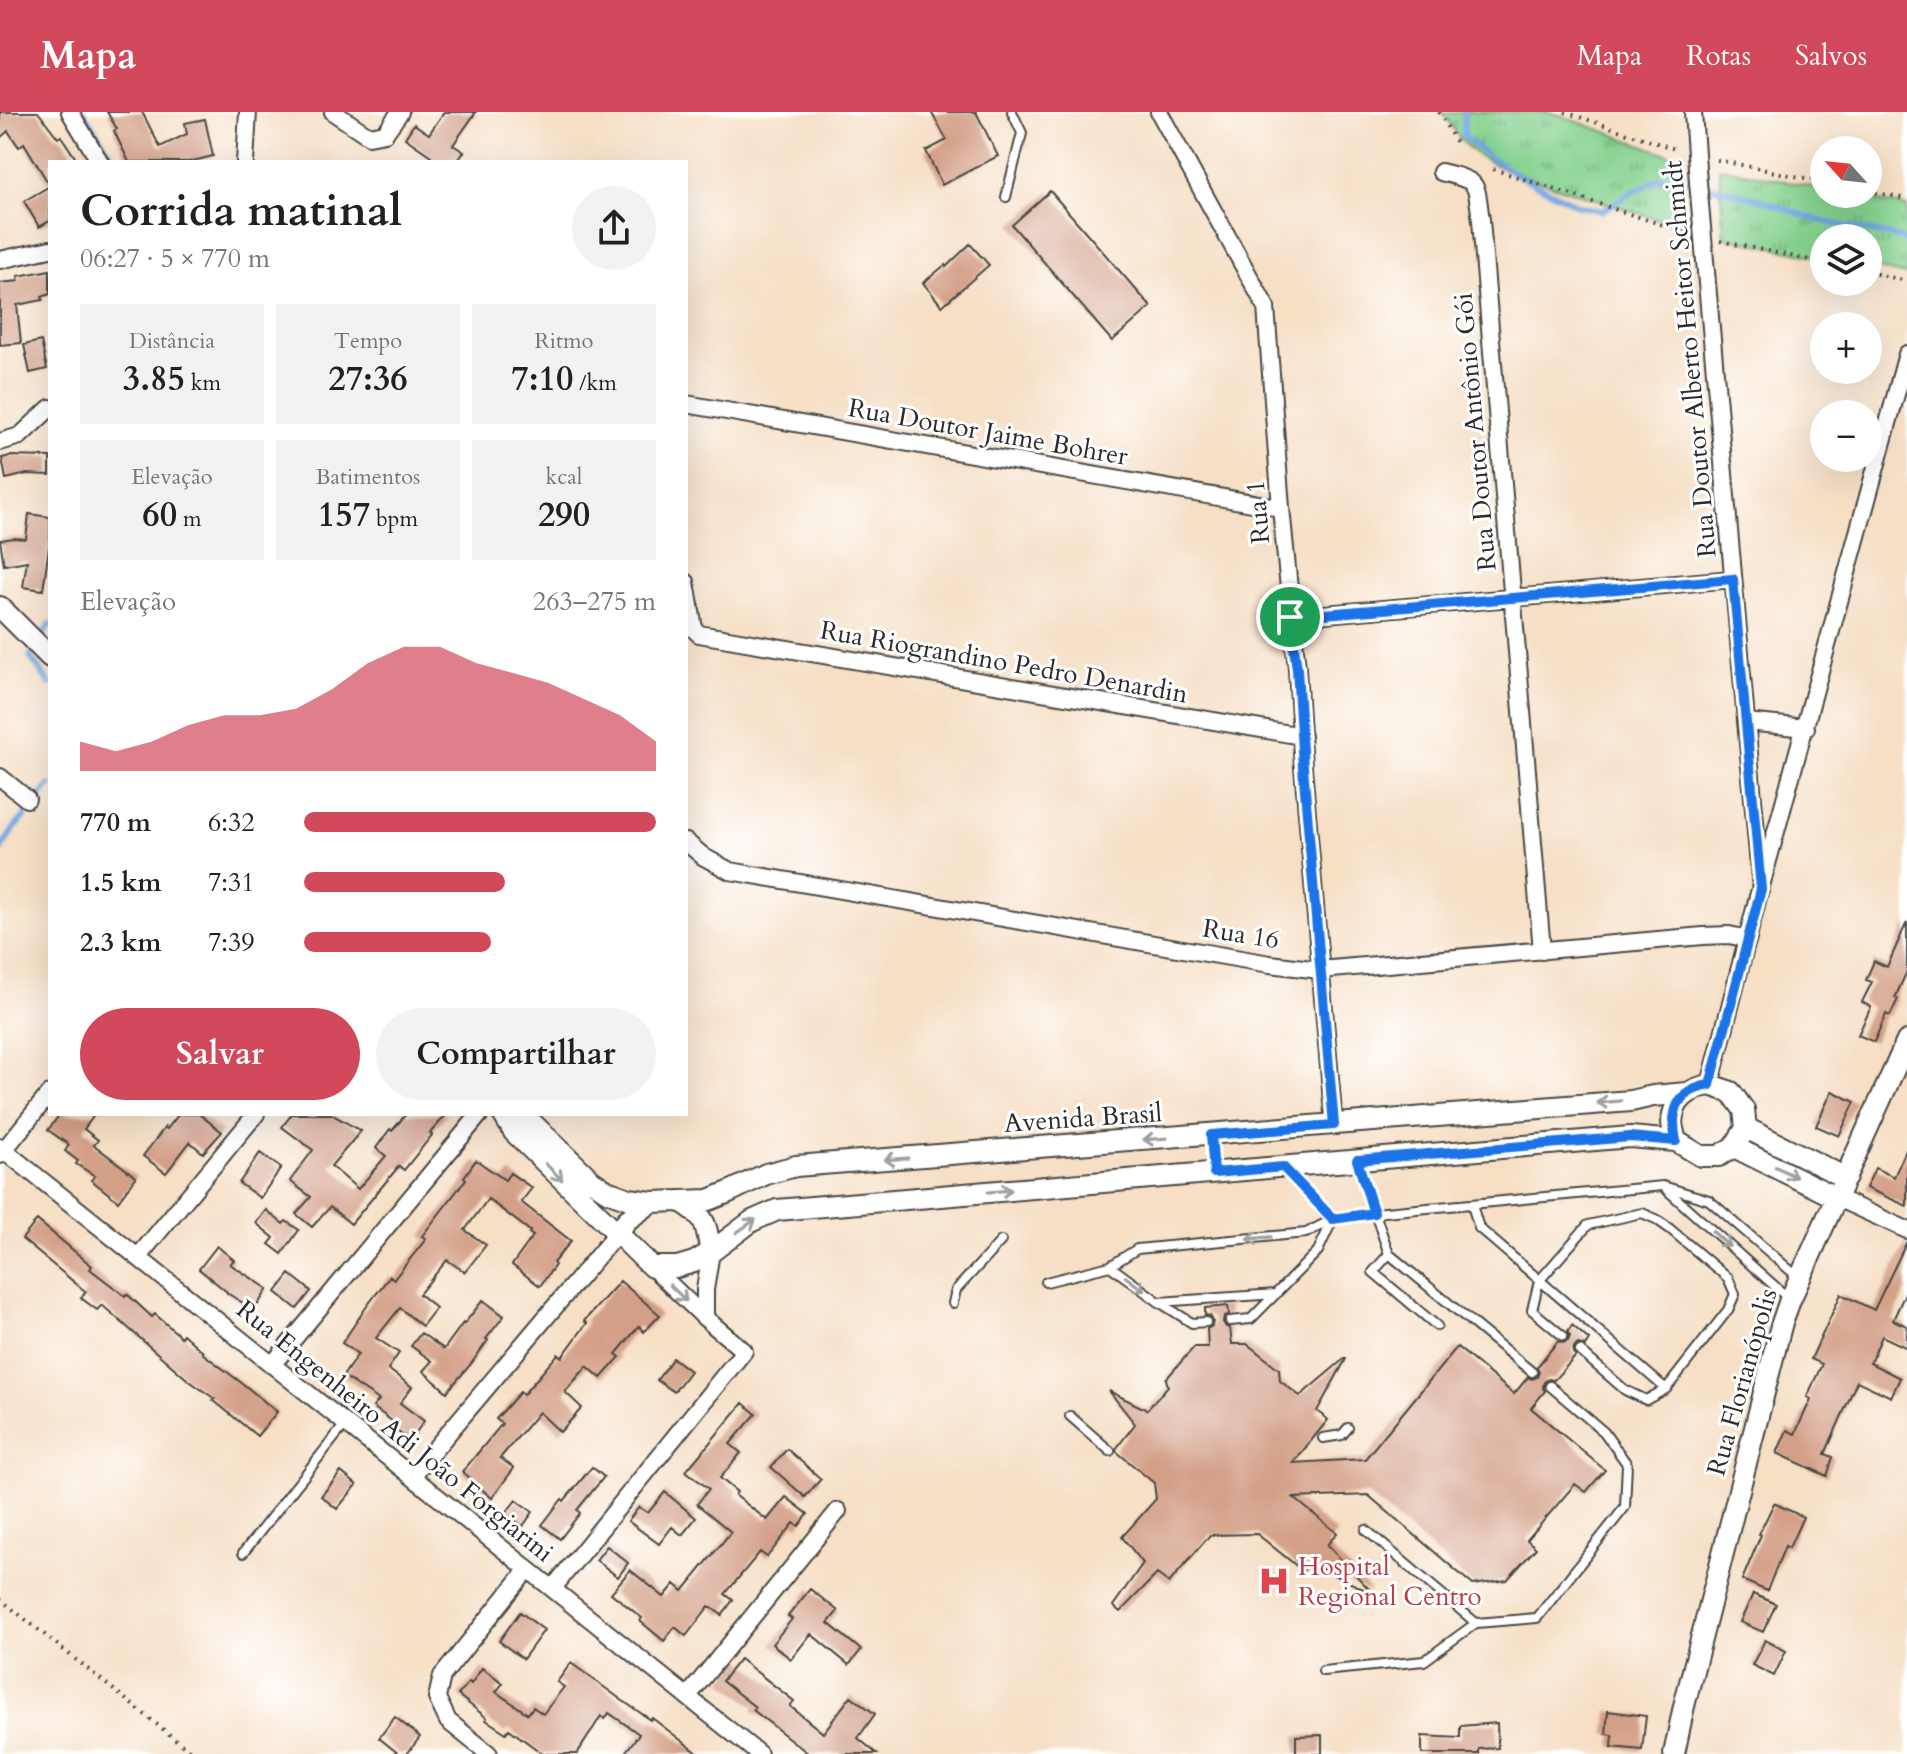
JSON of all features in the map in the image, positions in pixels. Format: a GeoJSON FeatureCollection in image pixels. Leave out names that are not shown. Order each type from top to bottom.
{"type":"FeatureCollection","features":[{"type":"Feature","properties":{"kind":"street"},"geometry":{"type":"LineString","coordinates":[[70,112],[99,160]]}},
{"type":"Feature","properties":{"kind":"street"},"geometry":{"type":"LineString","coordinates":[[245,160],[248,112]]}},
{"type":"Feature","properties":{"kind":"street"},"geometry":{"type":"LineString","coordinates":[[333,112],[369,136],[385,133],[400,112]]}},
{"type":"Feature","properties":{"kind":"street","name":"Rua 1"},"geometry":{"type":"LineString","coordinates":[[1159,112],[1266,307],[1334,1125]]}},
{"type":"Feature","properties":{"kind":"street","name":"Rua Doutor Alberto Heitor Schmidt"},"geometry":{"type":"LineString","coordinates":[[1693,112],[1761,889]]}},
{"type":"Feature","properties":{"kind":"street","name":"Rua Doutor Antônio Gói"},"geometry":{"type":"LineString","coordinates":[[1441,172],[1468,179],[1476,186],[1481,220],[1542,951]]}},
{"type":"Feature","properties":{"kind":"street"},"geometry":{"type":"LineString","coordinates":[[0,260],[48,249]]}},
{"type":"Feature","properties":{"kind":"street"},"geometry":{"type":"LineString","coordinates":[[652,1267],[677,1267],[694,1262],[752,1221],[777,1210],[1630,1137],[1676,1141],[1701,1156],[1719,1156],[1734,1147],[1746,1128],[1744,1110],[1731,1092],[1710,1085],[1907,354]]}},
{"type":"Feature","properties":{"kind":"street","name":"Rua Doutor Jaime Bohrer"},"geometry":{"type":"LineString","coordinates":[[688,404],[1281,508]]}},
{"type":"Feature","properties":{"kind":"street"},"geometry":{"type":"LineString","coordinates":[[0,442],[20,436],[48,410]]}},
{"type":"Feature","properties":{"kind":"street"},"geometry":{"type":"LineString","coordinates":[[1290,617],[1733,579]]}},
{"type":"Feature","properties":{"kind":"street","name":"Rua Riograndino Pedro Denardin"},"geometry":{"type":"LineString","coordinates":[[688,594],[694,629],[699,634],[1302,736]]}},
{"type":"Feature","properties":{"kind":"street"},"geometry":{"type":"LineString","coordinates":[[0,607],[48,654]]}},
{"type":"Feature","properties":{"kind":"street"},"geometry":{"type":"LineString","coordinates":[[1746,722],[1806,728]]}},
{"type":"Feature","properties":{"kind":"street"},"geometry":{"type":"LineString","coordinates":[[0,777],[27,799]]}},
{"type":"Feature","properties":{"kind":"street","name":"Rua 16"},"geometry":{"type":"LineString","coordinates":[[688,844],[704,857],[730,871],[1320,970],[1716,935],[1748,939]]}},
{"type":"Feature","properties":{"kind":"street","name":"Rua Florianópolis"},"geometry":{"type":"LineString","coordinates":[[1674,1754],[1781,1326],[1907,1041]]}},
{"type":"Feature","properties":{"kind":"street","name":"Avenida Brasil"},"geometry":{"type":"LineString","coordinates":[[523,1116],[592,1181],[607,1191],[629,1199],[682,1202],[709,1200],[766,1174],[796,1166],[1631,1101],[1687,1093],[1710,1085]]}},
{"type":"Feature","properties":{"kind":"street"},"geometry":{"type":"LineString","coordinates":[[1676,1141],[1672,1122],[1677,1104],[1687,1093]]}},
{"type":"Feature","properties":{"kind":"street"},"geometry":{"type":"LineString","coordinates":[[1,1151],[48,1095]]}},
{"type":"Feature","properties":{"kind":"street"},"geometry":{"type":"LineString","coordinates":[[138,1257],[254,1116]]}},
{"type":"Feature","properties":{"kind":"street"},"geometry":{"type":"LineString","coordinates":[[272,1365],[478,1116]]}},
{"type":"Feature","properties":{"kind":"street"},"geometry":{"type":"LineString","coordinates":[[504,1116],[514,1132],[617,1233],[744,1351],[553,1588]]}},
{"type":"Feature","properties":{"kind":"street"},"geometry":{"type":"LineString","coordinates":[[1746,1128],[1846,1178]]}},
{"type":"Feature","properties":{"kind":"street"},"geometry":{"type":"LineString","coordinates":[[1211,1135],[1214,1173]]}},
{"type":"Feature","properties":{"kind":"street"},"geometry":{"type":"LineString","coordinates":[[1734,1147],[1907,1230]]}},
{"type":"Feature","properties":{"kind":"street","name":"Rua Engenheiro Adi João Forgiarini"},"geometry":{"type":"LineString","coordinates":[[1,1151],[759,1754]]}},
{"type":"Feature","properties":{"kind":"street"},"geometry":{"type":"LineString","coordinates":[[412,1476],[627,1220],[652,1202]]}},
{"type":"Feature","properties":{"kind":"street"},"geometry":{"type":"LineString","coordinates":[[682,1202],[699,1213],[706,1224],[711,1252],[705,1290],[705,1318]]}},
{"type":"Feature","properties":{"kind":"street"},"geometry":{"type":"LineString","coordinates":[[688,1696],[838,1511]]}},
{"type":"Feature","properties":{"kind":"street"},"geometry":{"type":"LineString","coordinates":[[489,1754],[448,1721],[437,1698],[442,1676],[528,1569]]}},
{"type":"Feature","properties":{"kind":"lane"},"geometry":{"type":"LineString","coordinates":[[1006,197],[1022,133],[1012,112]]}},
{"type":"Feature","properties":{"kind":"lane"},"geometry":{"type":"LineString","coordinates":[[1357,1160],[1389,1254],[1532,1372]]}},
{"type":"Feature","properties":{"kind":"lane"},"geometry":{"type":"LineString","coordinates":[[1283,1167],[1333,1219]]}},
{"type":"Feature","properties":{"kind":"lane"},"geometry":{"type":"LineString","coordinates":[[1663,1186],[1790,1300]]}},
{"type":"Feature","properties":{"kind":"lane"},"geometry":{"type":"LineString","coordinates":[[1046,1282],[1110,1266],[1137,1249],[1306,1233],[1333,1219],[1374,1213],[1663,1186],[1709,1200],[1800,1278]]}},
{"type":"Feature","properties":{"kind":"lane"},"geometry":{"type":"LineString","coordinates":[[1472,1205],[1479,1228],[1666,1389]]}},
{"type":"Feature","properties":{"kind":"lane"},"geometry":{"type":"LineString","coordinates":[[1563,1336],[1532,1310],[1539,1281],[1588,1225],[1642,1213],[1656,1219],[1728,1278],[1735,1294],[1728,1310],[1666,1389],[1646,1400],[1625,1390],[1580,1351]]}},
{"type":"Feature","properties":{"kind":"lane"},"geometry":{"type":"LineString","coordinates":[[1230,1321],[1251,1319],[1318,1251],[1333,1219]]}},
{"type":"Feature","properties":{"kind":"lane"},"geometry":{"type":"LineString","coordinates":[[953,1303],[956,1290],[1001,1241]]}},
{"type":"Feature","properties":{"kind":"lane"},"geometry":{"type":"LineString","coordinates":[[1389,1254],[1373,1272],[1437,1326]]}},
{"type":"Feature","properties":{"kind":"lane"},"geometry":{"type":"LineString","coordinates":[[1110,1266],[1192,1323],[1206,1322]]}},
{"type":"Feature","properties":{"kind":"lane"},"geometry":{"type":"LineString","coordinates":[[1159,1302],[1276,1294]]}},
{"type":"Feature","properties":{"kind":"lane"},"geometry":{"type":"LineString","coordinates":[[1323,1671],[1424,1661],[1476,1623],[1537,1618],[1625,1507],[1627,1464],[1604,1432],[1550,1386]]}},
{"type":"Feature","properties":{"kind":"lane"},"geometry":{"type":"LineString","coordinates":[[1070,1416],[1110,1451]]}},
{"type":"Feature","properties":{"kind":"lane"},"geometry":{"type":"LineString","coordinates":[[243,1553],[346,1423]]}},
{"type":"Feature","properties":{"kind":"lane"},"geometry":{"type":"LineString","coordinates":[[1323,1438],[1342,1435],[1348,1428]]}},
{"type":"Feature","properties":{"kind":"lane"},"geometry":{"type":"LineString","coordinates":[[1366,1530],[1476,1623]]}},
{"type":"Feature","properties":{"kind":"path"},"geometry":{"type":"LineString","coordinates":[[1439,112],[1456,143]]}},
{"type":"Feature","properties":{"kind":"path"},"geometry":{"type":"LineString","coordinates":[[1565,112],[1680,151]]}},
{"type":"Feature","properties":{"kind":"path"},"geometry":{"type":"LineString","coordinates":[[1717,160],[1810,179]]}},
{"type":"Feature","properties":{"kind":"path"},"geometry":{"type":"LineString","coordinates":[[1493,169],[1684,232]]}},
{"type":"Feature","properties":{"kind":"path"},"geometry":{"type":"LineString","coordinates":[[1882,194],[1907,199]]}},
{"type":"Feature","properties":{"kind":"path"},"geometry":{"type":"LineString","coordinates":[[1720,241],[1810,260]]}},
{"type":"Feature","properties":{"kind":"path"},"geometry":{"type":"LineString","coordinates":[[1882,275],[1907,281]]}},
{"type":"Feature","properties":{"kind":"path"},"geometry":{"type":"LineString","coordinates":[[0,1599],[194,1754]]}},
{"type":"Feature","properties":{"kind":"green space"},"geometry":{"type":"Polygon","coordinates":[[[1443,112],[1551,112],[1673,156],[1678,226],[1492,164],[1468,147],[1443,112]]]}},
{"type":"Feature","properties":{"kind":"green space"},"geometry":{"type":"Polygon","coordinates":[[[1719,167],[1810,186],[1810,208],[1882,208],[1882,202],[1907,207],[1907,275],[1882,270],[1882,224],[1810,224],[1810,255],[1724,237],[1719,167]]]}},
{"type":"Feature","properties":{"kind":"building"},"geometry":{"type":"Polygon","coordinates":[[[0,112],[38,112],[58,138],[61,136],[77,160],[48,160],[48,183],[24,143],[19,147],[8,131],[0,138],[0,112]]]}},
{"type":"Feature","properties":{"kind":"building"},"geometry":{"type":"Polygon","coordinates":[[[107,112],[142,112],[160,147],[187,134],[185,123],[205,119],[213,156],[197,160],[128,160],[114,131],[117,129],[107,112]]]}},
{"type":"Feature","properties":{"kind":"building"},"geometry":{"type":"Polygon","coordinates":[[[444,112],[476,112],[453,145],[464,152],[458,160],[428,160],[431,156],[405,138],[414,124],[429,134],[444,112]]]}},
{"type":"Feature","properties":{"kind":"building"},"geometry":{"type":"Polygon","coordinates":[[[931,112],[976,112],[998,156],[942,185],[926,151],[947,140],[931,112]]]}},
{"type":"Feature","properties":{"kind":"building"},"geometry":{"type":"Polygon","coordinates":[[[48,187],[48,222],[39,227],[24,201],[48,187]]]}},
{"type":"Feature","properties":{"kind":"building"},"geometry":{"type":"Polygon","coordinates":[[[1050,191],[1151,307],[1112,341],[1012,225],[1050,191]]]}},
{"type":"Feature","properties":{"kind":"building"},"geometry":{"type":"Polygon","coordinates":[[[970,244],[989,265],[942,306],[923,283],[970,244]]]}},
{"type":"Feature","properties":{"kind":"building"},"geometry":{"type":"Polygon","coordinates":[[[48,270],[48,295],[42,297],[43,300],[17,305],[21,343],[0,345],[0,283],[19,281],[18,276],[48,270]]]}},
{"type":"Feature","properties":{"kind":"building"},"geometry":{"type":"Polygon","coordinates":[[[41,341],[47,369],[30,373],[24,345],[41,341]]]}},
{"type":"Feature","properties":{"kind":"building"},"geometry":{"type":"Polygon","coordinates":[[[48,457],[48,475],[27,474],[6,479],[2,458],[48,457]]]}},
{"type":"Feature","properties":{"kind":"building"},"geometry":{"type":"Polygon","coordinates":[[[29,514],[48,517],[48,554],[43,590],[23,587],[27,561],[4,565],[0,540],[26,539],[29,514]]]}},
{"type":"Feature","properties":{"kind":"building"},"geometry":{"type":"Polygon","coordinates":[[[1907,922],[1907,971],[1895,998],[1898,999],[1890,1016],[1886,1014],[1874,1042],[1858,1035],[1871,1007],[1862,1002],[1872,982],[1866,980],[1874,961],[1887,967],[1907,922]]]}},
{"type":"Feature","properties":{"kind":"building"},"geometry":{"type":"Polygon","coordinates":[[[1832,1091],[1855,1102],[1839,1136],[1816,1126],[1832,1091]]]}},
{"type":"Feature","properties":{"kind":"building"},"geometry":{"type":"Polygon","coordinates":[[[58,1116],[94,1116],[84,1129],[98,1140],[94,1145],[136,1177],[118,1201],[91,1180],[95,1176],[76,1164],[78,1161],[65,1151],[69,1145],[48,1130],[58,1116]]]}},
{"type":"Feature","properties":{"kind":"building"},"geometry":{"type":"Polygon","coordinates":[[[177,1116],[202,1116],[222,1132],[203,1153],[190,1142],[166,1173],[143,1156],[165,1127],[167,1129],[177,1116]]]}},
{"type":"Feature","properties":{"kind":"building"},"geometry":{"type":"Polygon","coordinates":[[[290,1116],[335,1116],[361,1131],[331,1166],[358,1189],[386,1156],[376,1148],[404,1116],[445,1116],[404,1170],[399,1166],[351,1224],[330,1207],[312,1227],[296,1214],[311,1197],[290,1181],[313,1150],[282,1127],[290,1116]]]}},
{"type":"Feature","properties":{"kind":"building"},"geometry":{"type":"Polygon","coordinates":[[[1907,1148],[1907,1206],[1866,1188],[1875,1168],[1894,1177],[1907,1148]]]}},
{"type":"Feature","properties":{"kind":"building"},"geometry":{"type":"Polygon","coordinates":[[[260,1153],[281,1168],[260,1198],[239,1183],[260,1153]]]}},
{"type":"Feature","properties":{"kind":"building"},"geometry":{"type":"Polygon","coordinates":[[[476,1160],[505,1180],[510,1173],[532,1188],[521,1202],[571,1241],[540,1286],[512,1265],[533,1236],[488,1199],[465,1230],[486,1245],[465,1272],[447,1260],[419,1294],[436,1308],[422,1326],[400,1308],[376,1338],[399,1353],[388,1369],[412,1387],[400,1403],[424,1421],[410,1441],[393,1428],[396,1424],[373,1407],[379,1400],[343,1376],[358,1354],[342,1343],[390,1276],[394,1279],[426,1239],[422,1236],[466,1179],[464,1177],[476,1160]]]}},
{"type":"Feature","properties":{"kind":"building"},"geometry":{"type":"Polygon","coordinates":[[[266,1210],[283,1224],[286,1221],[299,1230],[282,1254],[269,1244],[274,1238],[256,1223],[266,1210]]]}},
{"type":"Feature","properties":{"kind":"building"},"geometry":{"type":"Polygon","coordinates":[[[37,1220],[92,1266],[90,1269],[125,1296],[127,1294],[152,1317],[155,1314],[181,1337],[183,1334],[202,1353],[277,1412],[257,1436],[102,1305],[97,1310],[81,1298],[86,1292],[22,1239],[37,1220]]]}},
{"type":"Feature","properties":{"kind":"building"},"geometry":{"type":"Polygon","coordinates":[[[1907,1241],[1907,1289],[1893,1320],[1907,1326],[1907,1348],[1882,1336],[1870,1363],[1900,1378],[1891,1397],[1857,1381],[1825,1454],[1833,1457],[1827,1476],[1777,1453],[1787,1430],[1795,1434],[1811,1399],[1807,1397],[1822,1364],[1811,1359],[1841,1294],[1874,1310],[1907,1241]]]}},
{"type":"Feature","properties":{"kind":"building"},"geometry":{"type":"Polygon","coordinates":[[[217,1246],[234,1260],[230,1264],[268,1289],[254,1310],[227,1293],[199,1269],[217,1246]]]}},
{"type":"Feature","properties":{"kind":"building"},"geometry":{"type":"Polygon","coordinates":[[[290,1274],[311,1291],[297,1309],[276,1292],[290,1274]]]}},
{"type":"Feature","properties":{"kind":"building"},"geometry":{"type":"Polygon","coordinates":[[[620,1281],[660,1315],[644,1332],[639,1326],[616,1354],[620,1357],[601,1378],[587,1366],[565,1392],[582,1408],[560,1432],[539,1412],[500,1458],[514,1468],[492,1498],[462,1472],[502,1424],[496,1419],[520,1392],[523,1395],[558,1354],[562,1357],[587,1323],[584,1321],[620,1281]]]}},
{"type":"Feature","properties":{"kind":"building"},"geometry":{"type":"Polygon","coordinates":[[[483,1300],[504,1316],[447,1392],[423,1371],[432,1361],[411,1346],[421,1333],[444,1349],[483,1300]]]}},
{"type":"Feature","properties":{"kind":"building"},"geometry":{"type":"Polygon","coordinates":[[[1228,1306],[1229,1314],[1223,1322],[1230,1328],[1232,1344],[1247,1344],[1279,1369],[1280,1381],[1300,1396],[1346,1359],[1317,1411],[1328,1420],[1293,1463],[1365,1459],[1457,1347],[1514,1394],[1528,1377],[1537,1377],[1537,1367],[1558,1341],[1568,1341],[1568,1331],[1572,1325],[1589,1340],[1585,1346],[1578,1344],[1574,1347],[1576,1356],[1554,1380],[1544,1382],[1545,1391],[1531,1408],[1605,1470],[1586,1492],[1575,1484],[1527,1540],[1536,1548],[1507,1580],[1473,1585],[1368,1495],[1294,1498],[1337,1533],[1327,1545],[1369,1592],[1310,1563],[1303,1571],[1257,1534],[1210,1535],[1169,1583],[1157,1574],[1120,1612],[1113,1606],[1143,1563],[1122,1537],[1156,1499],[1154,1483],[1117,1452],[1116,1449],[1135,1424],[1109,1391],[1147,1410],[1168,1386],[1166,1379],[1194,1347],[1208,1347],[1207,1329],[1213,1321],[1205,1315],[1205,1308],[1228,1306]]]}},
{"type":"Feature","properties":{"kind":"building"},"geometry":{"type":"Polygon","coordinates":[[[673,1358],[690,1371],[674,1392],[657,1380],[673,1358]]]}},
{"type":"Feature","properties":{"kind":"building"},"geometry":{"type":"Polygon","coordinates":[[[743,1403],[756,1414],[730,1444],[741,1453],[720,1478],[737,1492],[735,1495],[767,1520],[786,1497],[808,1514],[799,1526],[794,1523],[767,1557],[760,1552],[725,1594],[733,1600],[722,1615],[709,1606],[686,1636],[675,1627],[664,1641],[611,1593],[630,1570],[664,1597],[675,1584],[683,1591],[731,1532],[697,1504],[709,1489],[686,1471],[743,1403]]]}},
{"type":"Feature","properties":{"kind":"building"},"geometry":{"type":"Polygon","coordinates":[[[787,1449],[821,1479],[805,1497],[771,1467],[787,1449]]]}},
{"type":"Feature","properties":{"kind":"building"},"geometry":{"type":"Polygon","coordinates":[[[592,1467],[604,1477],[577,1510],[580,1513],[560,1539],[542,1525],[592,1467]]]}},
{"type":"Feature","properties":{"kind":"building"},"geometry":{"type":"Polygon","coordinates":[[[341,1472],[357,1485],[337,1509],[321,1496],[341,1472]]]}},
{"type":"Feature","properties":{"kind":"building"},"geometry":{"type":"Polygon","coordinates":[[[665,1492],[696,1518],[682,1535],[672,1527],[659,1544],[628,1521],[639,1507],[648,1513],[665,1492]]]}},
{"type":"Feature","properties":{"kind":"building"},"geometry":{"type":"Polygon","coordinates":[[[516,1500],[533,1512],[523,1526],[505,1514],[516,1500]]]}},
{"type":"Feature","properties":{"kind":"building"},"geometry":{"type":"Polygon","coordinates":[[[1774,1503],[1803,1517],[1789,1548],[1785,1546],[1767,1591],[1742,1580],[1774,1503]]]}},
{"type":"Feature","properties":{"kind":"building"},"geometry":{"type":"Polygon","coordinates":[[[607,1546],[628,1563],[618,1577],[596,1560],[607,1546]]]}},
{"type":"Feature","properties":{"kind":"building"},"geometry":{"type":"Polygon","coordinates":[[[810,1589],[838,1611],[828,1623],[861,1650],[849,1665],[811,1634],[791,1659],[772,1644],[792,1619],[788,1616],[810,1589]]]}},
{"type":"Feature","properties":{"kind":"building"},"geometry":{"type":"Polygon","coordinates":[[[1753,1594],[1776,1604],[1763,1632],[1740,1622],[1753,1594]]]}},
{"type":"Feature","properties":{"kind":"building"},"geometry":{"type":"Polygon","coordinates":[[[520,1612],[544,1630],[523,1659],[499,1641],[520,1612]]]}},
{"type":"Feature","properties":{"kind":"building"},"geometry":{"type":"Polygon","coordinates":[[[1765,1640],[1786,1651],[1774,1676],[1752,1665],[1765,1640]]]}},
{"type":"Feature","properties":{"kind":"building"},"geometry":{"type":"Polygon","coordinates":[[[740,1659],[794,1701],[790,1706],[823,1733],[851,1696],[875,1714],[858,1738],[877,1754],[809,1754],[722,1681],[740,1659]]]}},
{"type":"Feature","properties":{"kind":"building"},"geometry":{"type":"Polygon","coordinates":[[[571,1663],[699,1754],[624,1754],[639,1734],[609,1713],[605,1719],[601,1716],[577,1754],[543,1754],[509,1729],[506,1733],[486,1720],[458,1695],[469,1682],[471,1684],[482,1668],[503,1683],[496,1692],[528,1714],[533,1707],[543,1714],[564,1687],[557,1682],[571,1663]]]}},
{"type":"Feature","properties":{"kind":"building"},"geometry":{"type":"Polygon","coordinates":[[[1608,1711],[1646,1716],[1642,1750],[1612,1747],[1613,1735],[1606,1734],[1608,1711]]]}},
{"type":"Feature","properties":{"kind":"building"},"geometry":{"type":"Polygon","coordinates":[[[395,1717],[420,1737],[407,1754],[399,1754],[379,1738],[395,1717]]]}},
{"type":"Feature","properties":{"kind":"building"},"geometry":{"type":"Polygon","coordinates":[[[1497,1723],[1498,1748],[1479,1749],[1479,1754],[1422,1754],[1422,1736],[1460,1738],[1460,1726],[1497,1723]]]}},
{"type":"Feature","properties":{"kind":"building"},"geometry":{"type":"Polygon","coordinates":[[[1322,1735],[1322,1754],[1296,1754],[1296,1736],[1322,1735]]]}},
{"type":"Feature","properties":{"kind":"waterway"},"geometry":{"type":"LineString","coordinates":[[83,112],[115,160]]}},
{"type":"Feature","properties":{"kind":"waterway"},"geometry":{"type":"LineString","coordinates":[[1464,112],[1464,137],[1520,176],[1577,205],[1602,211],[1659,179],[1682,179],[1759,199],[1817,220],[1901,238],[1907,242]]}},
{"type":"Feature","properties":{"kind":"waterway"},"geometry":{"type":"LineString","coordinates":[[48,627],[30,657],[48,681]]}},
{"type":"Feature","properties":{"kind":"waterway"},"geometry":{"type":"LineString","coordinates":[[0,851],[48,787]]}},
{"type":"Feature","properties":{"kind":"place","name":"Hospital Regional Centro"},"geometry":{"type":"Point","coordinates":[1274,1581]}},
{"type":"Feature","properties":{"kind":"route"},"geometry":{"type":"LineString","coordinates":[[1733,579],[1761,889],[1710,1085],[1687,1093],[1677,1104],[1672,1122],[1676,1141],[1630,1137],[1357,1160],[1374,1213],[1333,1219],[1283,1167],[1214,1173],[1211,1135],[1334,1125],[1297,669],[1290,617],[1733,579]]}}]}
